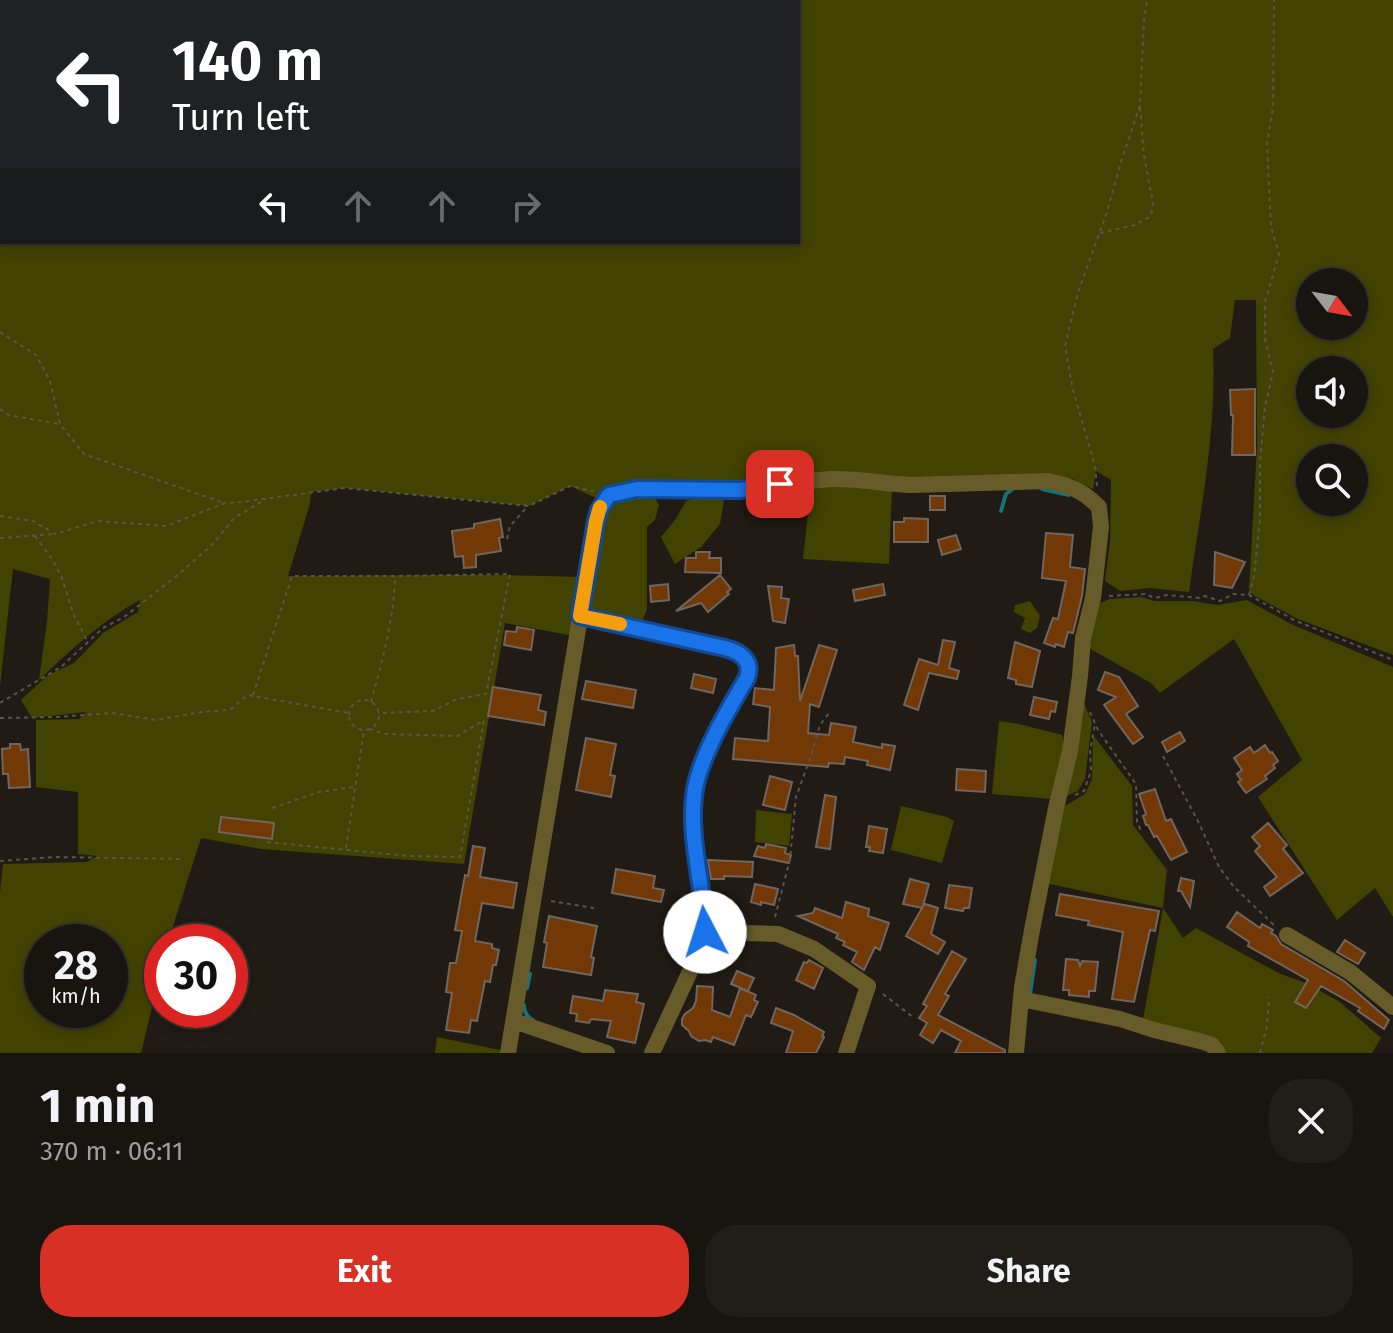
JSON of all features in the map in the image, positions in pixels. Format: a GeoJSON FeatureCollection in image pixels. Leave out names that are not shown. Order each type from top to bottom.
{"type":"FeatureCollection","features":[{"type":"Feature","properties":{"kind":"street"},"geometry":{"type":"LineString","coordinates":[[508,1053],[599,510],[609,495],[621,491],[654,488],[740,490],[799,482],[864,479],[889,485],[1048,481],[1085,493],[1099,507],[1101,527],[1093,598],[1083,638],[1070,751],[1056,805],[1021,999],[1016,1053]]}},
{"type":"Feature","properties":{"kind":"street"},"geometry":{"type":"LineString","coordinates":[[580,616],[725,648],[740,654],[750,668],[698,778],[694,796],[695,849],[705,932],[701,948],[652,1053]]}},
{"type":"Feature","properties":{"kind":"street"},"geometry":{"type":"LineString","coordinates":[[705,932],[778,934],[814,949],[868,986],[846,1053]]}},
{"type":"Feature","properties":{"kind":"street"},"geometry":{"type":"LineString","coordinates":[[1287,935],[1350,972],[1393,1007]]}},
{"type":"Feature","properties":{"kind":"street"},"geometry":{"type":"LineString","coordinates":[[1021,999],[1120,1019],[1212,1045],[1218,1053]]}},
{"type":"Feature","properties":{"kind":"street"},"geometry":{"type":"LineString","coordinates":[[514,1021],[607,1053]]}},
{"type":"Feature","properties":{"kind":"path"},"geometry":{"type":"LineString","coordinates":[[1099,233],[1135,225],[1151,216],[1153,203],[1144,156],[1140,105],[1147,0]]}},
{"type":"Feature","properties":{"kind":"path"},"geometry":{"type":"LineString","coordinates":[[1249,595],[1254,577],[1260,518],[1260,463],[1265,407],[1273,372],[1265,339],[1265,302],[1279,254],[1271,227],[1267,144],[1273,107],[1274,0]]}},
{"type":"Feature","properties":{"kind":"path"},"geometry":{"type":"LineString","coordinates":[[1099,507],[1095,466],[1073,390],[1065,346],[1078,292],[1140,105]]}},
{"type":"Feature","properties":{"kind":"path"},"geometry":{"type":"LineString","coordinates":[[0,332],[36,355],[50,381],[60,424],[84,454],[225,503]]}},
{"type":"Feature","properties":{"kind":"path"},"geometry":{"type":"LineString","coordinates":[[0,409],[9,415],[60,424]]}},
{"type":"Feature","properties":{"kind":"path"},"geometry":{"type":"LineString","coordinates":[[507,539],[510,526],[529,506],[570,486],[609,495]]}},
{"type":"Feature","properties":{"kind":"path"},"geometry":{"type":"LineString","coordinates":[[0,538],[55,534],[98,521],[166,526],[225,503],[345,488],[529,506]]}},
{"type":"Feature","properties":{"kind":"path"},"geometry":{"type":"LineString","coordinates":[[0,703],[61,667],[103,628],[124,617],[179,574],[212,545],[234,518],[267,498]]}},
{"type":"Feature","properties":{"kind":"path"},"geometry":{"type":"LineString","coordinates":[[0,516],[33,521],[55,534]]}},
{"type":"Feature","properties":{"kind":"path"},"geometry":{"type":"LineString","coordinates":[[35,536],[62,578],[73,613],[88,642]]}},
{"type":"Feature","properties":{"kind":"path"},"geometry":{"type":"LineString","coordinates":[[253,695],[292,576],[510,574],[486,694],[457,699],[433,711],[378,713]]}},
{"type":"Feature","properties":{"kind":"path"},"geometry":{"type":"LineString","coordinates":[[371,702],[395,602],[395,576]]}},
{"type":"Feature","properties":{"kind":"path"},"geometry":{"type":"LineString","coordinates":[[1093,598],[1145,594],[1155,598],[1167,595],[1205,596],[1220,601],[1233,594],[1249,595],[1296,621],[1393,660]]}},
{"type":"Feature","properties":{"kind":"path"},"geometry":{"type":"LineString","coordinates":[[0,718],[112,713],[156,720],[230,710],[247,695],[349,713]]}},
{"type":"Feature","properties":{"kind":"path"},"geometry":{"type":"LineString","coordinates":[[371,702],[377,709],[377,723],[369,729],[359,730],[351,723],[349,713],[354,703],[371,702]]}},
{"type":"Feature","properties":{"kind":"path"},"geometry":{"type":"LineString","coordinates":[[1090,711],[1136,784],[1137,822],[1141,831]]}},
{"type":"Feature","properties":{"kind":"path"},"geometry":{"type":"LineString","coordinates":[[771,933],[790,859],[796,797],[820,725],[829,713]]}},
{"type":"Feature","properties":{"kind":"path"},"geometry":{"type":"LineString","coordinates":[[267,842],[409,856],[460,857],[484,720],[457,736],[386,734],[369,729]]}},
{"type":"Feature","properties":{"kind":"path"},"geometry":{"type":"LineString","coordinates":[[1056,805],[1084,791],[1091,771],[1090,751],[1095,723]]}},
{"type":"Feature","properties":{"kind":"path"},"geometry":{"type":"LineString","coordinates":[[345,850],[364,730]]}},
{"type":"Feature","properties":{"kind":"path"},"geometry":{"type":"LineString","coordinates":[[1163,756],[1219,867],[1234,887],[1287,935]]}},
{"type":"Feature","properties":{"kind":"path"},"geometry":{"type":"LineString","coordinates":[[272,808],[319,792],[355,787]]}},
{"type":"Feature","properties":{"kind":"path"},"geometry":{"type":"LineString","coordinates":[[0,861],[54,857],[180,859]]}},
{"type":"Feature","properties":{"kind":"path"},"geometry":{"type":"LineString","coordinates":[[534,897],[594,908]]}},
{"type":"Feature","properties":{"kind":"path"},"geometry":{"type":"LineString","coordinates":[[868,986],[914,1018]]}},
{"type":"Feature","properties":{"kind":"path"},"geometry":{"type":"LineString","coordinates":[[1260,1053],[1267,1026],[1269,997]]}},
{"type":"Feature","properties":{"kind":"shaded area"},"geometry":{"type":"Polygon","coordinates":[[[800,0],[1393,0],[1393,655],[1298,619],[1249,590],[1257,445],[1256,300],[1235,300],[1230,338],[1213,349],[1210,441],[1189,592],[1150,588],[1120,591],[1105,581],[1110,541],[1111,480],[1096,471],[1093,489],[1073,479],[1042,476],[747,488],[629,482],[602,501],[570,486],[529,506],[345,488],[311,492],[288,576],[582,577],[573,636],[505,623],[464,864],[261,849],[201,838],[174,924],[144,924],[144,1028],[147,1028],[141,1053],[0,1053],[0,893],[3,864],[87,862],[97,856],[78,854],[78,792],[36,787],[36,720],[79,719],[86,712],[32,718],[21,700],[48,675],[74,663],[103,633],[138,612],[140,600],[99,627],[39,680],[50,579],[13,569],[0,686],[0,244],[800,244],[800,0]]]}},
{"type":"Feature","properties":{"kind":"shaded area"},"geometry":{"type":"Polygon","coordinates":[[[843,484],[892,489],[889,564],[803,559],[811,486],[843,484]]]}},
{"type":"Feature","properties":{"kind":"shaded area"},"geometry":{"type":"Polygon","coordinates":[[[651,491],[659,505],[655,520],[647,527],[647,609],[641,624],[585,612],[604,505],[651,491]]]}},
{"type":"Feature","properties":{"kind":"shaded area"},"geometry":{"type":"Polygon","coordinates":[[[711,492],[724,501],[720,524],[701,547],[675,564],[661,537],[686,501],[711,492]]]}},
{"type":"Feature","properties":{"kind":"shaded area"},"geometry":{"type":"Polygon","coordinates":[[[1141,597],[1155,601],[1193,601],[1217,605],[1247,600],[1291,624],[1393,667],[1393,917],[1375,888],[1337,920],[1258,797],[1302,760],[1234,639],[1160,693],[1151,683],[1087,647],[1100,603],[1110,599],[1141,597]]]}},
{"type":"Feature","properties":{"kind":"shaded area"},"geometry":{"type":"Polygon","coordinates":[[[1030,601],[1040,616],[1037,628],[1030,633],[1021,629],[1025,618],[1014,612],[1015,605],[1030,601]]]}},
{"type":"Feature","properties":{"kind":"shaded area"},"geometry":{"type":"Polygon","coordinates":[[[1080,693],[1092,722],[1085,779],[1078,791],[1062,798],[1080,693]]]}},
{"type":"Feature","properties":{"kind":"shaded area"},"geometry":{"type":"Polygon","coordinates":[[[999,721],[1062,735],[1062,759],[1051,799],[992,794],[999,721]]]}},
{"type":"Feature","properties":{"kind":"shaded area"},"geometry":{"type":"Polygon","coordinates":[[[1093,735],[1132,786],[1133,825],[1167,870],[1163,908],[1045,883],[1061,808],[1085,794],[1092,779],[1093,735]]]}},
{"type":"Feature","properties":{"kind":"shaded area"},"geometry":{"type":"Polygon","coordinates":[[[901,806],[954,821],[942,863],[891,850],[901,806]]]}},
{"type":"Feature","properties":{"kind":"shaded area"},"geometry":{"type":"Polygon","coordinates":[[[756,810],[792,814],[789,846],[755,842],[756,810]]]}},
{"type":"Feature","properties":{"kind":"shaded area"},"geometry":{"type":"Polygon","coordinates":[[[1163,908],[1183,938],[1196,928],[1340,1002],[1381,1038],[1372,1053],[1225,1053],[1143,1020],[1163,908]]]}},
{"type":"Feature","properties":{"kind":"shaded area"},"geometry":{"type":"Polygon","coordinates":[[[437,1037],[505,1051],[505,1053],[435,1053],[437,1037]]]}},
{"type":"Feature","properties":{"kind":"building"},"geometry":{"type":"Polygon","coordinates":[[[1255,389],[1255,455],[1232,455],[1230,390],[1255,389]]]}},
{"type":"Feature","properties":{"kind":"building"},"geometry":{"type":"Polygon","coordinates":[[[930,496],[945,496],[945,510],[930,510],[930,496]]]}},
{"type":"Feature","properties":{"kind":"building"},"geometry":{"type":"Polygon","coordinates":[[[904,518],[928,519],[928,542],[894,542],[894,522],[904,522],[904,518]]]}},
{"type":"Feature","properties":{"kind":"building"},"geometry":{"type":"Polygon","coordinates":[[[500,519],[503,537],[499,538],[501,551],[476,555],[476,567],[464,568],[463,556],[455,557],[452,531],[474,528],[474,524],[500,519]]]}},
{"type":"Feature","properties":{"kind":"building"},"geometry":{"type":"Polygon","coordinates":[[[1046,533],[1073,535],[1070,567],[1085,569],[1073,633],[1068,632],[1064,647],[1044,643],[1053,618],[1058,619],[1066,581],[1042,578],[1046,533]]]}},
{"type":"Feature","properties":{"kind":"building"},"geometry":{"type":"Polygon","coordinates":[[[956,535],[961,549],[942,555],[938,540],[956,535]]]}},
{"type":"Feature","properties":{"kind":"building"},"geometry":{"type":"Polygon","coordinates":[[[696,552],[710,552],[709,558],[721,558],[721,573],[685,572],[686,558],[696,558],[696,552]]]}},
{"type":"Feature","properties":{"kind":"building"},"geometry":{"type":"Polygon","coordinates":[[[1215,552],[1245,562],[1232,588],[1214,585],[1215,552]]]}},
{"type":"Feature","properties":{"kind":"building"},"geometry":{"type":"Polygon","coordinates":[[[720,575],[731,589],[708,612],[701,603],[676,611],[720,575]]]}},
{"type":"Feature","properties":{"kind":"building"},"geometry":{"type":"Polygon","coordinates":[[[668,584],[669,600],[651,602],[650,586],[668,584]]]}},
{"type":"Feature","properties":{"kind":"building"},"geometry":{"type":"Polygon","coordinates":[[[883,584],[885,595],[855,601],[853,590],[883,584]]]}},
{"type":"Feature","properties":{"kind":"building"},"geometry":{"type":"Polygon","coordinates":[[[768,586],[782,587],[781,598],[789,599],[785,623],[773,621],[768,586]]]}},
{"type":"Feature","properties":{"kind":"building"},"geometry":{"type":"Polygon","coordinates":[[[517,627],[534,630],[531,650],[504,645],[506,631],[516,632],[517,627]]]}},
{"type":"Feature","properties":{"kind":"building"},"geometry":{"type":"Polygon","coordinates":[[[943,640],[955,642],[949,668],[959,671],[957,679],[929,673],[918,710],[904,705],[919,659],[938,665],[943,640]]]}},
{"type":"Feature","properties":{"kind":"building"},"geometry":{"type":"Polygon","coordinates":[[[1015,642],[1040,651],[1032,687],[1016,684],[1016,680],[1008,678],[1015,642]]]}},
{"type":"Feature","properties":{"kind":"building"},"geometry":{"type":"Polygon","coordinates":[[[794,645],[795,656],[798,656],[800,701],[819,645],[837,650],[819,707],[810,704],[808,733],[829,735],[831,723],[856,727],[853,742],[882,748],[882,744],[895,746],[890,770],[867,765],[868,761],[845,757],[844,764],[829,763],[828,767],[733,759],[735,738],[768,741],[770,707],[753,704],[755,688],[774,690],[776,648],[794,645]]]}},
{"type":"Feature","properties":{"kind":"building"},"geometry":{"type":"Polygon","coordinates":[[[1105,672],[1119,677],[1138,706],[1126,714],[1143,737],[1133,744],[1104,705],[1116,697],[1098,690],[1105,672]]]}},
{"type":"Feature","properties":{"kind":"building"},"geometry":{"type":"Polygon","coordinates":[[[694,674],[716,679],[713,693],[691,688],[694,674]]]}},
{"type":"Feature","properties":{"kind":"building"},"geometry":{"type":"Polygon","coordinates":[[[586,681],[636,690],[633,708],[582,699],[586,681]]]}},
{"type":"Feature","properties":{"kind":"building"},"geometry":{"type":"Polygon","coordinates":[[[493,687],[541,695],[538,710],[546,712],[544,725],[488,716],[493,687]]]}},
{"type":"Feature","properties":{"kind":"building"},"geometry":{"type":"Polygon","coordinates":[[[1034,697],[1057,702],[1055,712],[1051,711],[1049,719],[1030,715],[1034,697]]]}},
{"type":"Feature","properties":{"kind":"building"},"geometry":{"type":"Polygon","coordinates":[[[1180,732],[1185,741],[1167,752],[1162,742],[1180,732]]]}},
{"type":"Feature","properties":{"kind":"building"},"geometry":{"type":"Polygon","coordinates":[[[586,738],[616,744],[610,775],[615,776],[611,797],[576,790],[586,738]]]}},
{"type":"Feature","properties":{"kind":"building"},"geometry":{"type":"Polygon","coordinates":[[[10,744],[20,744],[21,750],[28,749],[30,787],[9,788],[8,774],[3,774],[2,749],[10,748],[10,744]]]}},
{"type":"Feature","properties":{"kind":"building"},"geometry":{"type":"Polygon","coordinates":[[[1265,745],[1278,761],[1265,776],[1267,779],[1246,793],[1238,782],[1241,780],[1237,774],[1242,770],[1234,758],[1250,747],[1254,753],[1265,745]]]}},
{"type":"Feature","properties":{"kind":"building"},"geometry":{"type":"Polygon","coordinates":[[[957,769],[986,771],[985,792],[956,790],[957,769]]]}},
{"type":"Feature","properties":{"kind":"building"},"geometry":{"type":"Polygon","coordinates":[[[770,776],[792,782],[785,810],[763,805],[770,776]]]}},
{"type":"Feature","properties":{"kind":"building"},"geometry":{"type":"Polygon","coordinates":[[[1155,789],[1166,821],[1171,819],[1187,852],[1171,860],[1143,816],[1146,814],[1139,794],[1155,789]]]}},
{"type":"Feature","properties":{"kind":"building"},"geometry":{"type":"Polygon","coordinates":[[[825,795],[836,797],[830,849],[816,847],[825,795]]]}},
{"type":"Feature","properties":{"kind":"building"},"geometry":{"type":"Polygon","coordinates":[[[221,817],[274,823],[272,839],[219,832],[221,817]]]}},
{"type":"Feature","properties":{"kind":"building"},"geometry":{"type":"Polygon","coordinates":[[[1268,823],[1287,845],[1283,849],[1303,873],[1270,896],[1264,887],[1277,877],[1255,851],[1260,846],[1252,837],[1268,823]]]}},
{"type":"Feature","properties":{"kind":"building"},"geometry":{"type":"Polygon","coordinates":[[[869,826],[887,829],[883,853],[869,851],[870,847],[866,847],[869,826]]]}},
{"type":"Feature","properties":{"kind":"building"},"geometry":{"type":"Polygon","coordinates":[[[766,844],[786,848],[785,853],[791,855],[789,863],[754,856],[758,846],[765,848],[766,844]]]}},
{"type":"Feature","properties":{"kind":"building"},"geometry":{"type":"Polygon","coordinates":[[[473,846],[485,848],[480,877],[517,883],[513,908],[482,903],[475,941],[492,944],[492,948],[499,950],[490,982],[485,981],[477,1021],[471,1020],[469,1033],[446,1030],[452,993],[446,992],[450,963],[456,963],[462,931],[455,930],[473,846]]]}},
{"type":"Feature","properties":{"kind":"building"},"geometry":{"type":"Polygon","coordinates":[[[708,860],[753,862],[752,877],[711,879],[708,860]]]}},
{"type":"Feature","properties":{"kind":"building"},"geometry":{"type":"Polygon","coordinates":[[[616,869],[655,876],[653,888],[664,890],[661,902],[612,893],[616,869]]]}},
{"type":"Feature","properties":{"kind":"building"},"geometry":{"type":"Polygon","coordinates":[[[1181,878],[1194,881],[1190,907],[1178,891],[1181,878]]]}},
{"type":"Feature","properties":{"kind":"building"},"geometry":{"type":"Polygon","coordinates":[[[910,879],[929,884],[923,906],[938,908],[931,934],[945,942],[938,954],[906,936],[922,908],[903,904],[910,879]]]}},
{"type":"Feature","properties":{"kind":"building"},"geometry":{"type":"Polygon","coordinates":[[[755,884],[778,889],[774,905],[751,902],[755,884]]]}},
{"type":"Feature","properties":{"kind":"building"},"geometry":{"type":"Polygon","coordinates":[[[949,885],[972,888],[969,908],[963,911],[945,908],[949,885]]]}},
{"type":"Feature","properties":{"kind":"building"},"geometry":{"type":"Polygon","coordinates":[[[1060,894],[1159,911],[1155,931],[1150,930],[1134,1002],[1112,999],[1123,932],[1056,915],[1060,894]]]}},
{"type":"Feature","properties":{"kind":"building"},"geometry":{"type":"Polygon","coordinates":[[[691,897],[691,939],[673,934],[676,921],[685,923],[691,897]]]}},
{"type":"Feature","properties":{"kind":"building"},"geometry":{"type":"Polygon","coordinates":[[[846,902],[869,909],[868,916],[889,923],[880,950],[875,947],[864,970],[852,962],[857,952],[843,945],[845,942],[836,938],[838,934],[798,916],[813,913],[815,908],[842,918],[846,902]]]}},
{"type":"Feature","properties":{"kind":"building"},"geometry":{"type":"Polygon","coordinates":[[[1237,912],[1260,928],[1262,924],[1273,930],[1271,933],[1281,944],[1344,981],[1389,1020],[1384,1029],[1358,1011],[1360,1008],[1321,986],[1306,1008],[1295,1002],[1308,980],[1248,946],[1249,942],[1227,927],[1237,912]]]}},
{"type":"Feature","properties":{"kind":"building"},"geometry":{"type":"Polygon","coordinates":[[[549,916],[597,926],[591,975],[543,967],[549,916]]]}},
{"type":"Feature","properties":{"kind":"building"},"geometry":{"type":"Polygon","coordinates":[[[1345,940],[1365,953],[1358,964],[1337,952],[1345,940]]]}},
{"type":"Feature","properties":{"kind":"building"},"geometry":{"type":"Polygon","coordinates":[[[952,951],[966,959],[945,994],[949,996],[938,1015],[1005,1050],[1005,1053],[955,1053],[961,1041],[941,1030],[933,1043],[920,1035],[927,1023],[919,1018],[927,1006],[923,1004],[952,951]]]}},
{"type":"Feature","properties":{"kind":"building"},"geometry":{"type":"Polygon","coordinates":[[[1066,959],[1078,960],[1080,966],[1082,961],[1098,962],[1095,991],[1089,991],[1089,997],[1069,995],[1069,990],[1063,990],[1066,959]]]}},
{"type":"Feature","properties":{"kind":"building"},"geometry":{"type":"Polygon","coordinates":[[[809,960],[823,968],[814,989],[796,980],[804,962],[809,960]]]}},
{"type":"Feature","properties":{"kind":"building"},"geometry":{"type":"Polygon","coordinates":[[[737,971],[754,978],[748,991],[731,984],[737,971]]]}},
{"type":"Feature","properties":{"kind":"building"},"geometry":{"type":"Polygon","coordinates":[[[697,986],[713,987],[712,1010],[730,1017],[740,988],[756,995],[754,1000],[758,1002],[751,1017],[746,1015],[734,1045],[713,1037],[711,1042],[699,1041],[682,1025],[682,1019],[696,1001],[697,986]]]}},
{"type":"Feature","properties":{"kind":"building"},"geometry":{"type":"Polygon","coordinates":[[[605,990],[638,994],[636,1002],[644,1004],[635,1043],[607,1037],[611,1021],[576,1021],[577,1014],[570,1013],[573,996],[603,1001],[605,990]]]}},
{"type":"Feature","properties":{"kind":"building"},"geometry":{"type":"Polygon","coordinates":[[[776,1008],[824,1032],[816,1053],[786,1053],[793,1031],[771,1023],[776,1008]]]}},
{"type":"Feature","properties":{"kind":"waterway"},"geometry":{"type":"LineString","coordinates":[[1001,511],[1006,494],[1014,488]]}},
{"type":"Feature","properties":{"kind":"waterway"},"geometry":{"type":"LineString","coordinates":[[1042,489],[1069,495]]}},
{"type":"Feature","properties":{"kind":"waterway"},"geometry":{"type":"LineString","coordinates":[[1030,994],[1035,960]]}},
{"type":"Feature","properties":{"kind":"waterway"},"geometry":{"type":"LineString","coordinates":[[527,988],[530,974]]}},
{"type":"Feature","properties":{"kind":"waterway"},"geometry":{"type":"LineString","coordinates":[[524,1005],[526,1014],[533,1020]]}},
{"type":"Feature","properties":{"kind":"slow traffic"},"geometry":{"type":"LineString","coordinates":[[600,507],[580,616],[620,624]]}},
{"type":"Feature","properties":{"kind":"route"},"geometry":{"type":"LineString","coordinates":[[705,932],[695,849],[694,796],[707,754],[747,678],[748,662],[731,649],[580,616],[596,521],[602,503],[609,495],[637,489],[740,490],[780,484]]}}]}
